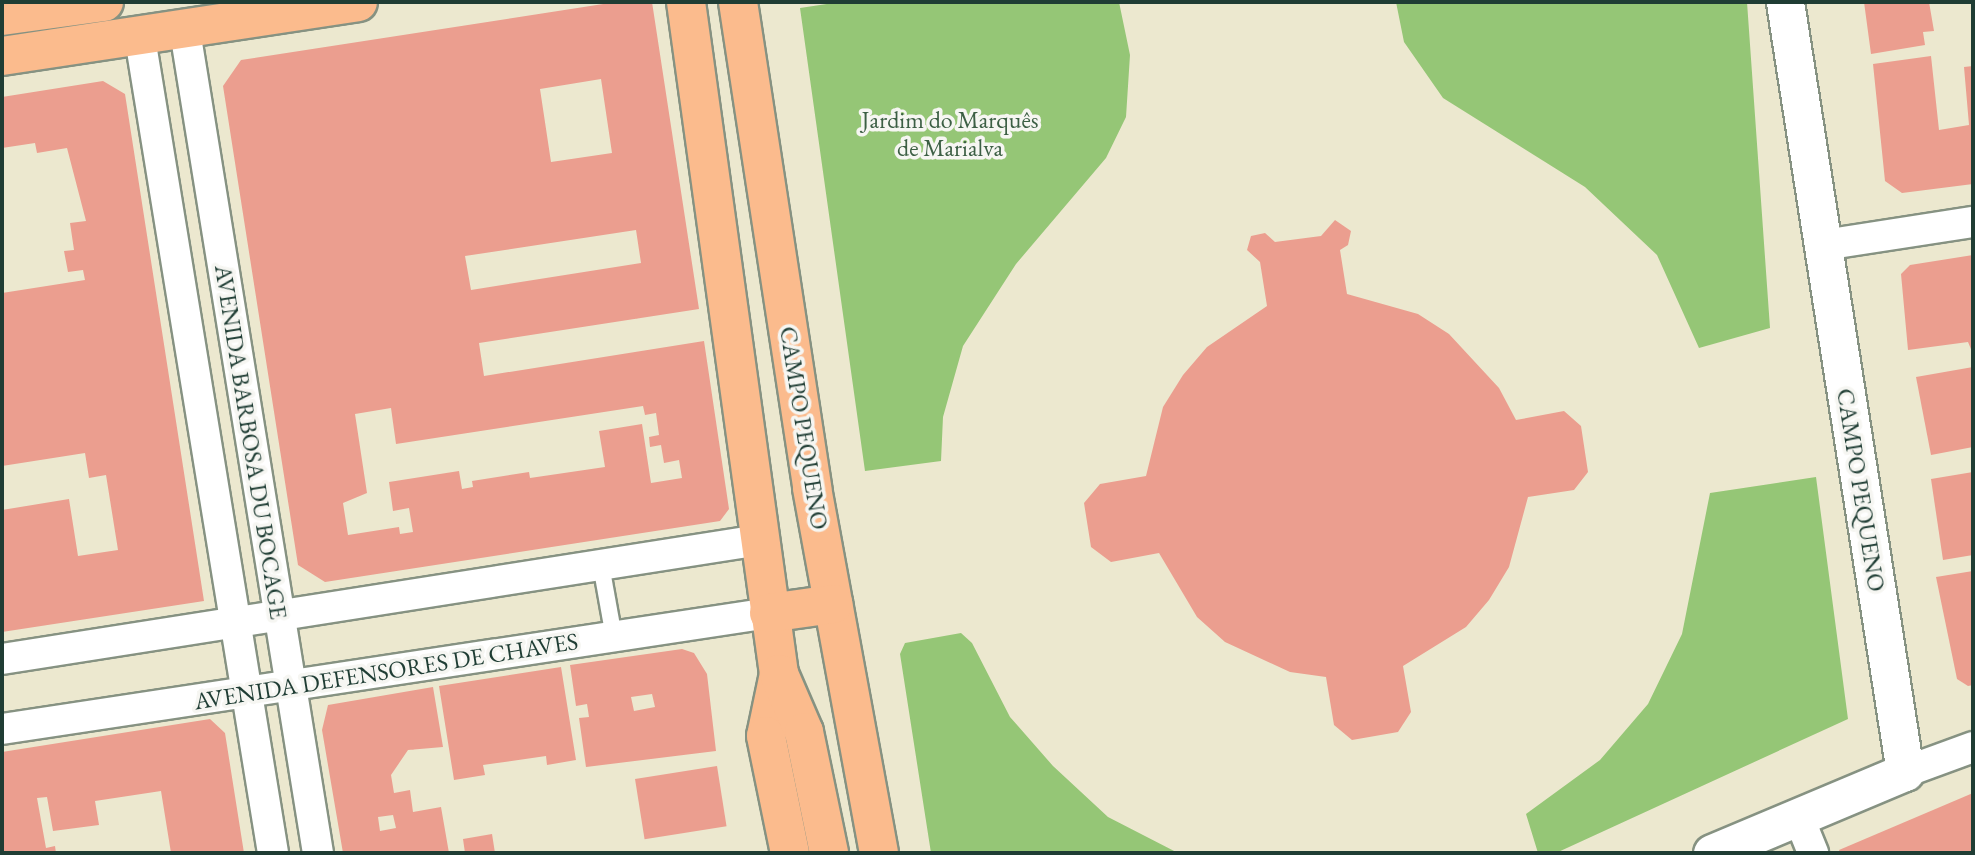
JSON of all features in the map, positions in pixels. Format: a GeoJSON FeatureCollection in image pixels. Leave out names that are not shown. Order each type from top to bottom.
{"type":"FeatureCollection","features":[{"type":"Feature","properties":{"kind":"main road"},"geometry":{"type":"LineString","coordinates":[[2,16],[104,2]]}},
{"type":"Feature","properties":{"kind":"main road"},"geometry":{"type":"LineString","coordinates":[[2,56],[140,38],[358,2]]}},
{"type":"Feature","properties":{"kind":"main road"},"geometry":{"type":"LineString","coordinates":[[686,2],[779,674],[804,732],[829,853]]}},
{"type":"Feature","properties":{"kind":"main road","name":"CAMPO PEQUENO"},"geometry":{"type":"LineString","coordinates":[[738,2],[819,530],[879,853]]}},
{"type":"Feature","properties":{"kind":"main road"},"geometry":{"type":"LineString","coordinates":[[759,540],[819,530]]}},
{"type":"Feature","properties":{"kind":"main road"},"geometry":{"type":"LineString","coordinates":[[769,613],[833,604]]}},
{"type":"Feature","properties":{"kind":"main road"},"geometry":{"type":"LineString","coordinates":[[779,674],[766,736],[790,853]]}},
{"type":"Feature","properties":{"kind":"street","name":"CAMPO PEQUENO"},"geometry":{"type":"LineString","coordinates":[[1786,2],[1905,772]]}},
{"type":"Feature","properties":{"kind":"street","name":"AVENIDA BARBOSA DU BOCAGE"},"geometry":{"type":"LineString","coordinates":[[185,31],[318,853]]}},
{"type":"Feature","properties":{"kind":"street","name":"AVENIDA BARBOSA DU BOCAGE"},"geometry":{"type":"LineString","coordinates":[[140,38],[273,853]]}},
{"type":"Feature","properties":{"kind":"street"},"geometry":{"type":"LineString","coordinates":[[1824,245],[1973,222]]}},
{"type":"Feature","properties":{"kind":"street"},"geometry":{"type":"LineString","coordinates":[[2,659],[759,540]]}},
{"type":"Feature","properties":{"kind":"street","name":"AVENIDA DEFENSORES DE CHAVES"},"geometry":{"type":"LineString","coordinates":[[2,729],[769,613]]}},
{"type":"Feature","properties":{"kind":"street"},"geometry":{"type":"LineString","coordinates":[[1712,853],[1763,844],[1799,818],[1905,772],[1973,747]]}},
{"type":"Feature","properties":{"kind":"street"},"geometry":{"type":"LineString","coordinates":[[1799,818],[1813,853]]}},
{"type":"Feature","properties":{"kind":"lane"},"geometry":{"type":"LineString","coordinates":[[601,565],[614,637]]}},
{"type":"Feature","properties":{"kind":"green space","name":"Jardim do Marquês de Marialva"},"geometry":{"type":"Polygon","coordinates":[[[840,2],[1119,2],[1130,55],[1126,117],[1106,158],[1016,264],[963,346],[943,417],[941,461],[865,471],[800,8],[840,2]]]}},
{"type":"Feature","properties":{"kind":"green space"},"geometry":{"type":"Polygon","coordinates":[[[1396,2],[1747,2],[1770,328],[1699,348],[1657,255],[1585,187],[1443,98],[1404,42],[1396,2]]]}},
{"type":"Feature","properties":{"kind":"green space"},"geometry":{"type":"Polygon","coordinates":[[[1816,477],[1848,719],[1556,853],[1538,853],[1526,814],[1600,760],[1648,704],[1682,634],[1710,493],[1816,477]]]}},
{"type":"Feature","properties":{"kind":"green space"},"geometry":{"type":"Polygon","coordinates":[[[961,633],[972,643],[1010,717],[1053,766],[1108,817],[1178,853],[931,853],[900,654],[905,643],[961,633]]]}},
{"type":"Feature","properties":{"kind":"building"},"geometry":{"type":"Polygon","coordinates":[[[616,2],[652,2],[699,309],[479,343],[484,376],[704,341],[729,509],[720,521],[325,582],[298,565],[223,86],[241,60],[616,2]],[[601,79],[540,89],[551,162],[612,153],[601,79]],[[636,230],[465,256],[471,290],[641,263],[636,230]],[[643,406],[396,444],[391,408],[355,414],[367,493],[343,503],[348,535],[399,527],[400,534],[413,532],[409,508],[393,511],[389,482],[459,471],[462,489],[473,487],[472,481],[529,472],[530,478],[605,467],[599,431],[642,424],[651,483],[682,478],[679,460],[664,463],[661,445],[650,447],[649,437],[659,435],[656,413],[645,415],[643,406]]]}},
{"type":"Feature","properties":{"kind":"building"},"geometry":{"type":"Polygon","coordinates":[[[1864,2],[1929,2],[1934,31],[1923,32],[1925,45],[1871,54],[1864,2]]]}},
{"type":"Feature","properties":{"kind":"building"},"geometry":{"type":"Polygon","coordinates":[[[1931,56],[1939,130],[1969,125],[1964,67],[1973,66],[1973,184],[1902,193],[1885,181],[1873,64],[1931,56]]]}},
{"type":"Feature","properties":{"kind":"building"},"geometry":{"type":"Polygon","coordinates":[[[103,81],[125,94],[204,601],[2,632],[2,510],[69,499],[78,556],[118,550],[106,475],[89,478],[85,453],[2,466],[2,293],[85,280],[83,270],[68,272],[64,251],[74,250],[70,223],[86,221],[67,148],[37,153],[35,143],[2,148],[2,97],[103,81]]]}},
{"type":"Feature","properties":{"kind":"building"},"geometry":{"type":"Polygon","coordinates":[[[1335,220],[1351,231],[1348,245],[1340,250],[1347,294],[1418,314],[1449,334],[1499,388],[1516,420],[1564,411],[1581,426],[1588,472],[1574,490],[1528,497],[1509,567],[1489,600],[1466,627],[1403,666],[1411,712],[1398,732],[1352,740],[1334,725],[1326,677],[1290,672],[1225,642],[1197,617],[1159,553],[1111,562],[1091,547],[1084,503],[1100,484],[1146,476],[1163,407],[1183,375],[1207,347],[1267,306],[1260,262],[1247,250],[1251,236],[1265,233],[1275,242],[1321,236],[1335,220]]]}},
{"type":"Feature","properties":{"kind":"building"},"geometry":{"type":"Polygon","coordinates":[[[1973,255],[1973,354],[1968,342],[1908,350],[1901,274],[1910,265],[1973,255]]]}},
{"type":"Feature","properties":{"kind":"building"},"geometry":{"type":"Polygon","coordinates":[[[1973,367],[1973,447],[1931,455],[1916,377],[1973,367]]]}},
{"type":"Feature","properties":{"kind":"building"},"geometry":{"type":"Polygon","coordinates":[[[1973,472],[1973,555],[1943,560],[1931,479],[1973,472]]]}},
{"type":"Feature","properties":{"kind":"building"},"geometry":{"type":"Polygon","coordinates":[[[1973,571],[1973,685],[1968,686],[1957,679],[1936,577],[1973,571]]]}},
{"type":"Feature","properties":{"kind":"building"},"geometry":{"type":"Polygon","coordinates":[[[682,649],[694,653],[707,674],[716,751],[586,767],[579,718],[589,717],[587,704],[576,706],[570,665],[682,649]],[[652,694],[631,697],[634,711],[655,707],[652,694]]]}},
{"type":"Feature","properties":{"kind":"building"},"geometry":{"type":"Polygon","coordinates":[[[561,667],[576,760],[547,765],[546,756],[483,765],[485,775],[454,780],[439,686],[561,667]]]}},
{"type":"Feature","properties":{"kind":"building"},"geometry":{"type":"Polygon","coordinates":[[[433,687],[443,747],[408,750],[391,775],[394,793],[410,790],[413,812],[441,807],[449,853],[343,853],[322,730],[328,705],[433,687]],[[393,815],[378,817],[380,831],[396,828],[393,815]]]}},
{"type":"Feature","properties":{"kind":"building"},"geometry":{"type":"Polygon","coordinates":[[[210,719],[225,733],[244,853],[171,853],[161,791],[95,801],[99,825],[53,831],[47,797],[37,798],[46,848],[55,846],[56,853],[2,853],[2,752],[210,719]]]}},
{"type":"Feature","properties":{"kind":"building"},"geometry":{"type":"Polygon","coordinates":[[[717,766],[727,826],[645,839],[635,779],[717,766]]]}},
{"type":"Feature","properties":{"kind":"building"},"geometry":{"type":"Polygon","coordinates":[[[1973,793],[1973,853],[1840,853],[1839,850],[1973,793]]]}},
{"type":"Feature","properties":{"kind":"building"},"geometry":{"type":"Polygon","coordinates":[[[492,834],[495,853],[465,853],[463,839],[492,834]]]}}]}
